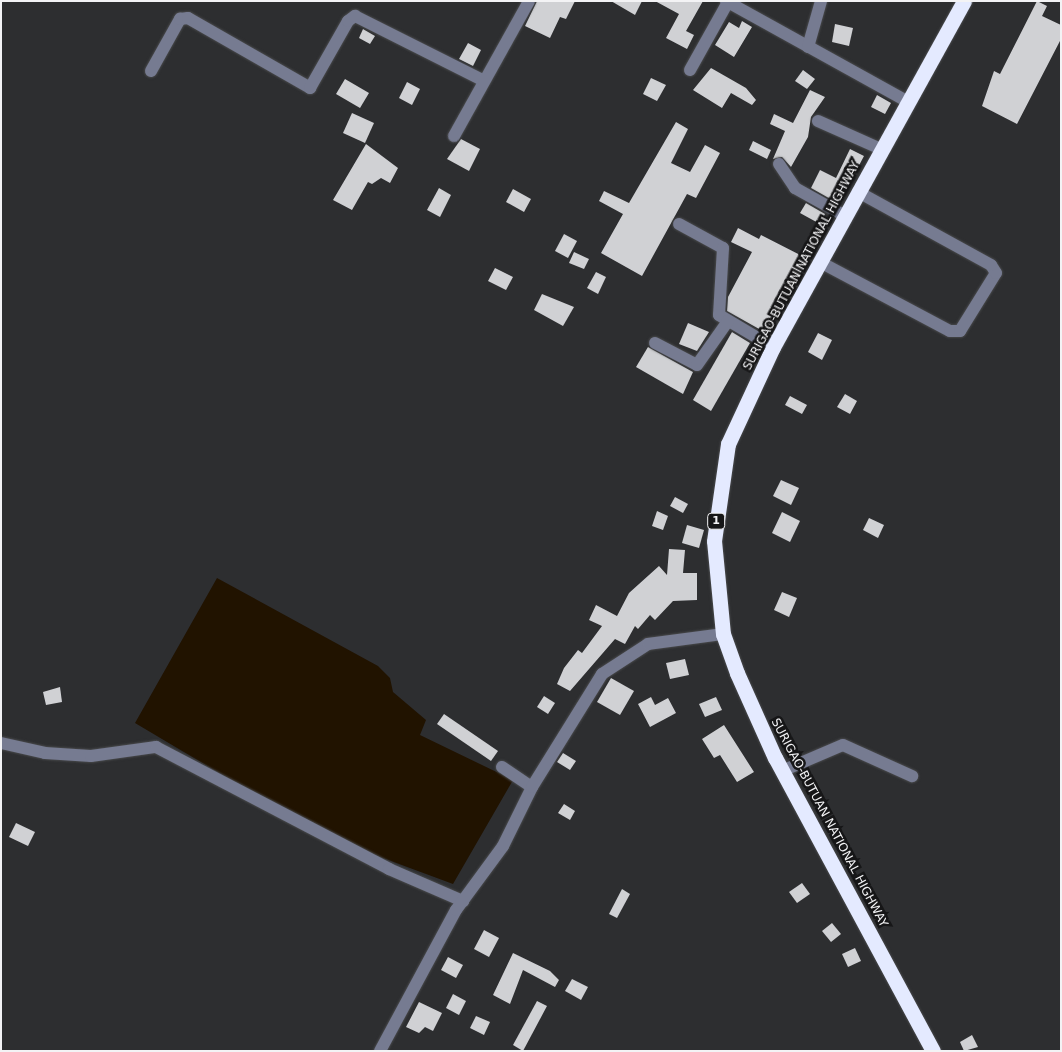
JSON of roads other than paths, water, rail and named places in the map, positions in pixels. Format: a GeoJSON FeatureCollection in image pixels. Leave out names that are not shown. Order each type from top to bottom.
{"type":"FeatureCollection","features":[{"type":"Feature","properties":{"kind":"highway","name":"SURIGAO-BUTUAN NATIONAL HIGHWAY"},"geometry":{"type":"LineString","coordinates":[[933,1051],[782,771],[724,634],[714,541],[718,502],[728,444],[773,347],[964,1]]}},
{"type":"Feature","properties":{"kind":"street"},"geometry":{"type":"LineString","coordinates":[[454,136],[529,1]]}},
{"type":"Feature","properties":{"kind":"street"},"geometry":{"type":"LineString","coordinates":[[808,47],[821,1]]}},
{"type":"Feature","properties":{"kind":"street"},"geometry":{"type":"LineString","coordinates":[[690,70],[727,2],[908,102]]}},
{"type":"Feature","properties":{"kind":"street"},"geometry":{"type":"LineString","coordinates":[[151,71],[180,19],[188,18],[310,88],[348,21],[356,16],[484,81]]}},
{"type":"Feature","properties":{"kind":"street"},"geometry":{"type":"LineString","coordinates":[[818,121],[882,150]]}},
{"type":"Feature","properties":{"kind":"street"},"geometry":{"type":"LineString","coordinates":[[779,164],[795,188],[845,216]]}},
{"type":"Feature","properties":{"kind":"street"},"geometry":{"type":"LineString","coordinates":[[820,262],[950,331],[960,331],[996,273],[991,265],[858,192]]}},
{"type":"Feature","properties":{"kind":"street"},"geometry":{"type":"LineString","coordinates":[[679,224],[723,248],[717,309],[728,321],[773,347]]}},
{"type":"Feature","properties":{"kind":"street"},"geometry":{"type":"LineString","coordinates":[[655,343],[697,365],[728,321]]}},
{"type":"Feature","properties":{"kind":"street"},"geometry":{"type":"LineString","coordinates":[[380,1051],[463,901],[503,846],[532,787],[586,696],[621,658],[648,644],[724,634]]}},
{"type":"Feature","properties":{"kind":"street"},"geometry":{"type":"LineString","coordinates":[[1,743],[45,753],[92,756],[156,747],[389,869],[463,901]]}},
{"type":"Feature","properties":{"kind":"street"},"geometry":{"type":"LineString","coordinates":[[782,771],[843,745],[912,776]]}},
{"type":"Feature","properties":{"kind":"street"},"geometry":{"type":"LineString","coordinates":[[502,767],[532,787]]}}]}
